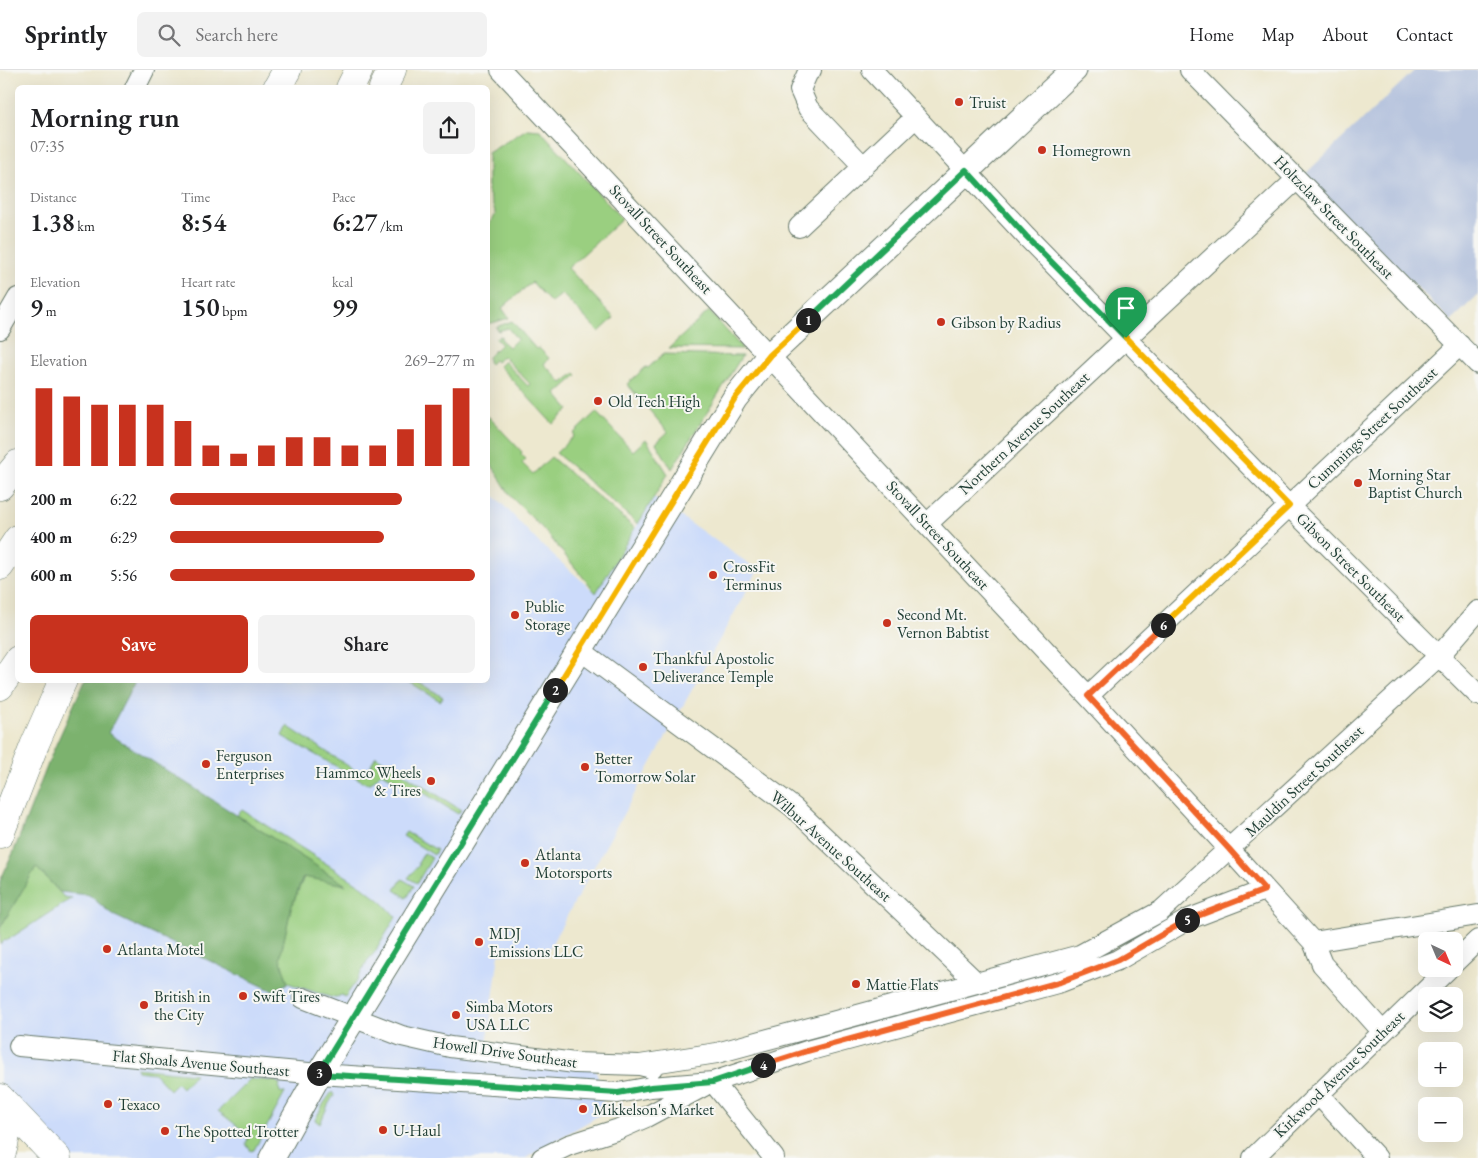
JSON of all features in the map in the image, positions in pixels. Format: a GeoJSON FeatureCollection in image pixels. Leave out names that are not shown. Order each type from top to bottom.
{"type":"FeatureCollection","features":[{"type":"Feature","properties":{"kind":"highway"},"geometry":{"type":"LineString","coordinates":[[279,85],[287,70]]}},
{"type":"Feature","properties":{"kind":"highway"},"geometry":{"type":"LineString","coordinates":[[352,85],[359,70]]}},
{"type":"Feature","properties":{"kind":"highway"},"geometry":{"type":"LineString","coordinates":[[384,85],[392,70]]}},
{"type":"Feature","properties":{"kind":"highway"},"geometry":{"type":"LineString","coordinates":[[0,486],[15,468]]}},
{"type":"Feature","properties":{"kind":"highway"},"geometry":{"type":"LineString","coordinates":[[0,566],[15,544]]}},
{"type":"Feature","properties":{"kind":"highway"},"geometry":{"type":"LineString","coordinates":[[0,686],[15,664]]}},
{"type":"Feature","properties":{"kind":"highway"},"geometry":{"type":"LineString","coordinates":[[0,834],[34,746],[62,683]]}},
{"type":"Feature","properties":{"kind":"highway"},"geometry":{"type":"LineString","coordinates":[[0,1157],[7,1131],[4,1102]]}},
{"type":"Feature","properties":{"kind":"highway"},"geometry":{"type":"LineString","coordinates":[[4,1102],[57,1158]]}},
{"type":"Feature","properties":{"kind":"main road"},"geometry":{"type":"LineString","coordinates":[[272,1158],[353,1018],[735,398],[770,355],[1074,70]]}},
{"type":"Feature","properties":{"kind":"street"},"geometry":{"type":"LineString","coordinates":[[136,85],[144,70]]}},
{"type":"Feature","properties":{"kind":"street","name":"Stovall Street Southeast"},"geometry":{"type":"LineString","coordinates":[[501,70],[770,355],[1229,849],[1313,942],[1322,964],[1382,1031]]}},
{"type":"Feature","properties":{"kind":"street"},"geometry":{"type":"LineString","coordinates":[[811,70],[808,72],[800,90],[808,108],[864,166]]}},
{"type":"Feature","properties":{"kind":"street","name":"Gibson Street Southeast"},"geometry":{"type":"LineString","coordinates":[[872,70],[1026,236],[1289,506],[1478,695]]}},
{"type":"Feature","properties":{"kind":"street","name":"Holtzclaw Street Southeast"},"geometry":{"type":"LineString","coordinates":[[1190,70],[1478,364]]}},
{"type":"Feature","properties":{"kind":"street"},"geometry":{"type":"LineString","coordinates":[[799,227],[916,117]]}},
{"type":"Feature","properties":{"kind":"street","name":"Northern Avenue Southeast"},"geometry":{"type":"LineString","coordinates":[[927,524],[1298,179]]}},
{"type":"Feature","properties":{"kind":"street"},"geometry":{"type":"LineString","coordinates":[[0,329],[15,303]]}},
{"type":"Feature","properties":{"kind":"street","name":"Cummings Street Southeast"},"geometry":{"type":"LineString","coordinates":[[1088,696],[1460,345]]}},
{"type":"Feature","properties":{"kind":"street","name":"Mauldin Street Southeast"},"geometry":{"type":"LineString","coordinates":[[976,982],[1080,954],[1161,911],[1439,656],[1478,611]]}},
{"type":"Feature","properties":{"kind":"street","name":"Wilbur Avenue Southeast"},"geometry":{"type":"LineString","coordinates":[[580,650],[793,807],[976,982]]}},
{"type":"Feature","properties":{"kind":"street","name":"Flat Shoals Avenue Southeast"},"geometry":{"type":"LineString","coordinates":[[20,1046],[319,1074],[618,1093],[684,1078],[713,1082],[807,1051],[1060,982],[1118,960],[1189,919],[1265,890]]}},
{"type":"Feature","properties":{"kind":"street","name":"Flat Shoals Avenue Southeast"},"geometry":{"type":"LineString","coordinates":[[1118,960],[1161,911]]}},
{"type":"Feature","properties":{"kind":"street"},"geometry":{"type":"LineString","coordinates":[[1313,942],[1478,915]]}},
{"type":"Feature","properties":{"kind":"street"},"geometry":{"type":"LineString","coordinates":[[1463,954],[1478,940]]}},
{"type":"Feature","properties":{"kind":"street","name":"Kirkwood Avenue Southeast"},"geometry":{"type":"LineString","coordinates":[[1253,1158],[1438,978]]}},
{"type":"Feature","properties":{"kind":"street"},"geometry":{"type":"LineString","coordinates":[[640,1065],[717,1053],[976,982]]}},
{"type":"Feature","properties":{"kind":"street","name":"Howell Drive Southeast"},"geometry":{"type":"LineString","coordinates":[[302,998],[402,1036],[450,1047],[575,1063],[640,1065],[684,1078]]}},
{"type":"Feature","properties":{"kind":"street"},"geometry":{"type":"LineString","coordinates":[[646,1117],[684,1078],[717,1053]]}},
{"type":"Feature","properties":{"kind":"street"},"geometry":{"type":"LineString","coordinates":[[542,1158],[570,1145],[619,1130],[713,1082],[774,1158]]}},
{"type":"Feature","properties":{"kind":"street"},"geometry":{"type":"LineString","coordinates":[[618,1093],[626,1104],[627,1115],[619,1130]]}},
{"type":"Feature","properties":{"kind":"street"},"geometry":{"type":"LineString","coordinates":[[1318,1094],[1377,1158]]}},
{"type":"Feature","properties":{"kind":"shaded area"},"geometry":{"type":"Polygon","coordinates":[[[1415,70],[1478,70],[1478,295],[1451,321],[1304,175],[1415,70]]]}},
{"type":"Feature","properties":{"kind":"shaded area"},"geometry":{"type":"Polygon","coordinates":[[[490,491],[540,544],[596,593],[654,498],[758,570],[546,954],[499,954],[486,1052],[595,1064],[605,1112],[526,1158],[50,1158],[0,1104],[0,893],[88,683],[490,683],[490,491]]]}},
{"type":"Feature","properties":{"kind":"green space"},"geometry":{"type":"Polygon","coordinates":[[[527,129],[540,130],[622,219],[568,268],[614,318],[599,332],[562,294],[551,303],[532,282],[502,308],[509,318],[490,323],[490,223],[496,214],[490,198],[490,152],[527,129]]]}},
{"type":"Feature","properties":{"kind":"green space"},"geometry":{"type":"Polygon","coordinates":[[[709,311],[743,349],[669,348],[709,311]]]}},
{"type":"Feature","properties":{"kind":"green space"},"geometry":{"type":"Polygon","coordinates":[[[512,321],[536,349],[539,348],[549,358],[544,364],[562,383],[575,373],[577,375],[556,394],[569,409],[553,424],[499,366],[504,361],[528,386],[530,384],[503,356],[490,364],[490,355],[501,344],[495,338],[501,336],[501,340],[509,347],[517,339],[508,328],[498,331],[496,327],[512,321]]]}},
{"type":"Feature","properties":{"kind":"green space"},"geometry":{"type":"Polygon","coordinates":[[[663,354],[742,356],[672,469],[656,443],[668,432],[627,384],[663,354]]]}},
{"type":"Feature","properties":{"kind":"green space"},"geometry":{"type":"Polygon","coordinates":[[[596,412],[633,451],[646,439],[668,474],[638,524],[556,453],[596,412]]]}},
{"type":"Feature","properties":{"kind":"green space"},"geometry":{"type":"Polygon","coordinates":[[[490,418],[522,452],[521,454],[526,459],[522,463],[533,474],[551,457],[635,528],[596,593],[545,531],[512,498],[490,462],[490,418]]]}},
{"type":"Feature","properties":{"kind":"green space"},"geometry":{"type":"Polygon","coordinates":[[[84,683],[134,683],[108,733],[346,885],[303,877],[291,908],[280,958],[288,983],[273,991],[113,915],[89,895],[60,892],[36,867],[0,928],[0,881],[53,751],[84,683]]]}},
{"type":"Feature","properties":{"kind":"green space"},"geometry":{"type":"Polygon","coordinates":[[[411,683],[421,683],[443,697],[440,701],[411,683]]]}},
{"type":"Feature","properties":{"kind":"green space"},"geometry":{"type":"Polygon","coordinates":[[[287,726],[359,773],[365,774],[376,756],[461,810],[458,814],[424,793],[381,773],[371,783],[366,783],[282,736],[287,726]]]}},
{"type":"Feature","properties":{"kind":"green space"},"geometry":{"type":"Polygon","coordinates":[[[242,810],[363,887],[383,903],[396,917],[345,997],[341,995],[336,998],[330,997],[288,983],[280,958],[291,908],[304,877],[344,884],[237,815],[242,810]]]}},
{"type":"Feature","properties":{"kind":"green space"},"geometry":{"type":"Polygon","coordinates":[[[406,832],[437,850],[434,855],[403,836],[406,832]]]}},
{"type":"Feature","properties":{"kind":"green space"},"geometry":{"type":"Polygon","coordinates":[[[424,853],[432,858],[417,883],[408,878],[419,865],[418,863],[424,853]]]}},
{"type":"Feature","properties":{"kind":"green space"},"geometry":{"type":"Polygon","coordinates":[[[36,867],[64,897],[72,898],[0,945],[0,928],[36,867]]]}},
{"type":"Feature","properties":{"kind":"green space"},"geometry":{"type":"Polygon","coordinates":[[[402,879],[414,886],[407,898],[395,890],[402,879]]]}},
{"type":"Feature","properties":{"kind":"green space"},"geometry":{"type":"Polygon","coordinates":[[[136,1068],[195,1074],[182,1088],[177,1083],[170,1090],[154,1073],[137,1071],[136,1068]]]}},
{"type":"Feature","properties":{"kind":"green space"},"geometry":{"type":"Polygon","coordinates":[[[250,1079],[275,1081],[280,1084],[280,1092],[285,1093],[254,1150],[251,1151],[246,1144],[249,1135],[218,1111],[250,1079]]]}},
{"type":"Feature","properties":{"kind":"green space"},"geometry":{"type":"Polygon","coordinates":[[[332,1092],[334,1095],[320,1124],[315,1120],[332,1092]]]}},
{"type":"Feature","properties":{"kind":"place","name":"Truist"},"geometry":{"type":"Point","coordinates":[959,102]}},
{"type":"Feature","properties":{"kind":"place","name":"Homegrown"},"geometry":{"type":"Point","coordinates":[1042,150]}},
{"type":"Feature","properties":{"kind":"place","name":"Gibson by Radius"},"geometry":{"type":"Point","coordinates":[941,322]}},
{"type":"Feature","properties":{"kind":"place","name":"Old Tech High"},"geometry":{"type":"Point","coordinates":[598,401]}},
{"type":"Feature","properties":{"kind":"place","name":"Morning Star Baptist Church"},"geometry":{"type":"Point","coordinates":[1358,483]}},
{"type":"Feature","properties":{"kind":"place","name":"CrossFit Terminus"},"geometry":{"type":"Point","coordinates":[713,575]}},
{"type":"Feature","properties":{"kind":"place","name":"Public Storage"},"geometry":{"type":"Point","coordinates":[515,615]}},
{"type":"Feature","properties":{"kind":"place","name":"Second Mt. Vernon Babtist"},"geometry":{"type":"Point","coordinates":[887,623]}},
{"type":"Feature","properties":{"kind":"place","name":"Thankful Apostolic Deliverance Temple"},"geometry":{"type":"Point","coordinates":[643,667]}},
{"type":"Feature","properties":{"kind":"place","name":"Ferguson Enterprises"},"geometry":{"type":"Point","coordinates":[206,764]}},
{"type":"Feature","properties":{"kind":"place","name":"Better Tomorrow Solar"},"geometry":{"type":"Point","coordinates":[585,767]}},
{"type":"Feature","properties":{"kind":"place","name":"Hammco Wheels & Tires"},"geometry":{"type":"Point","coordinates":[431,781]}},
{"type":"Feature","properties":{"kind":"place","name":"Atlanta Motorsports"},"geometry":{"type":"Point","coordinates":[525,863]}},
{"type":"Feature","properties":{"kind":"place","name":"MDJ Emissions LLC"},"geometry":{"type":"Point","coordinates":[479,942]}},
{"type":"Feature","properties":{"kind":"place","name":"Atlanta Motel"},"geometry":{"type":"Point","coordinates":[107,949]}},
{"type":"Feature","properties":{"kind":"place","name":"Mattie Flats"},"geometry":{"type":"Point","coordinates":[856,984]}},
{"type":"Feature","properties":{"kind":"place","name":"Swift Tires"},"geometry":{"type":"Point","coordinates":[243,996]}},
{"type":"Feature","properties":{"kind":"place","name":"British in the City"},"geometry":{"type":"Point","coordinates":[144,1005]}},
{"type":"Feature","properties":{"kind":"place","name":"Simba Motors USA LLC"},"geometry":{"type":"Point","coordinates":[456,1015]}},
{"type":"Feature","properties":{"kind":"place","name":"Texaco"},"geometry":{"type":"Point","coordinates":[108,1104]}},
{"type":"Feature","properties":{"kind":"place","name":"Mikkelson's Market"},"geometry":{"type":"Point","coordinates":[583,1109]}},
{"type":"Feature","properties":{"kind":"place","name":"U-Haul"},"geometry":{"type":"Point","coordinates":[383,1130]}},
{"type":"Feature","properties":{"kind":"place","name":"The Spotted Trotter"},"geometry":{"type":"Point","coordinates":[165,1131]}},
{"type":"Feature","properties":{"kind":"route"},"geometry":{"type":"LineString","coordinates":[[966,170],[1026,236],[1126,338],[1289,506],[1088,696],[1265,890],[1189,919],[1118,960],[1060,982],[807,1051],[713,1082],[651,1087],[618,1093],[319,1074],[735,398],[770,355],[966,170]]}}]}
